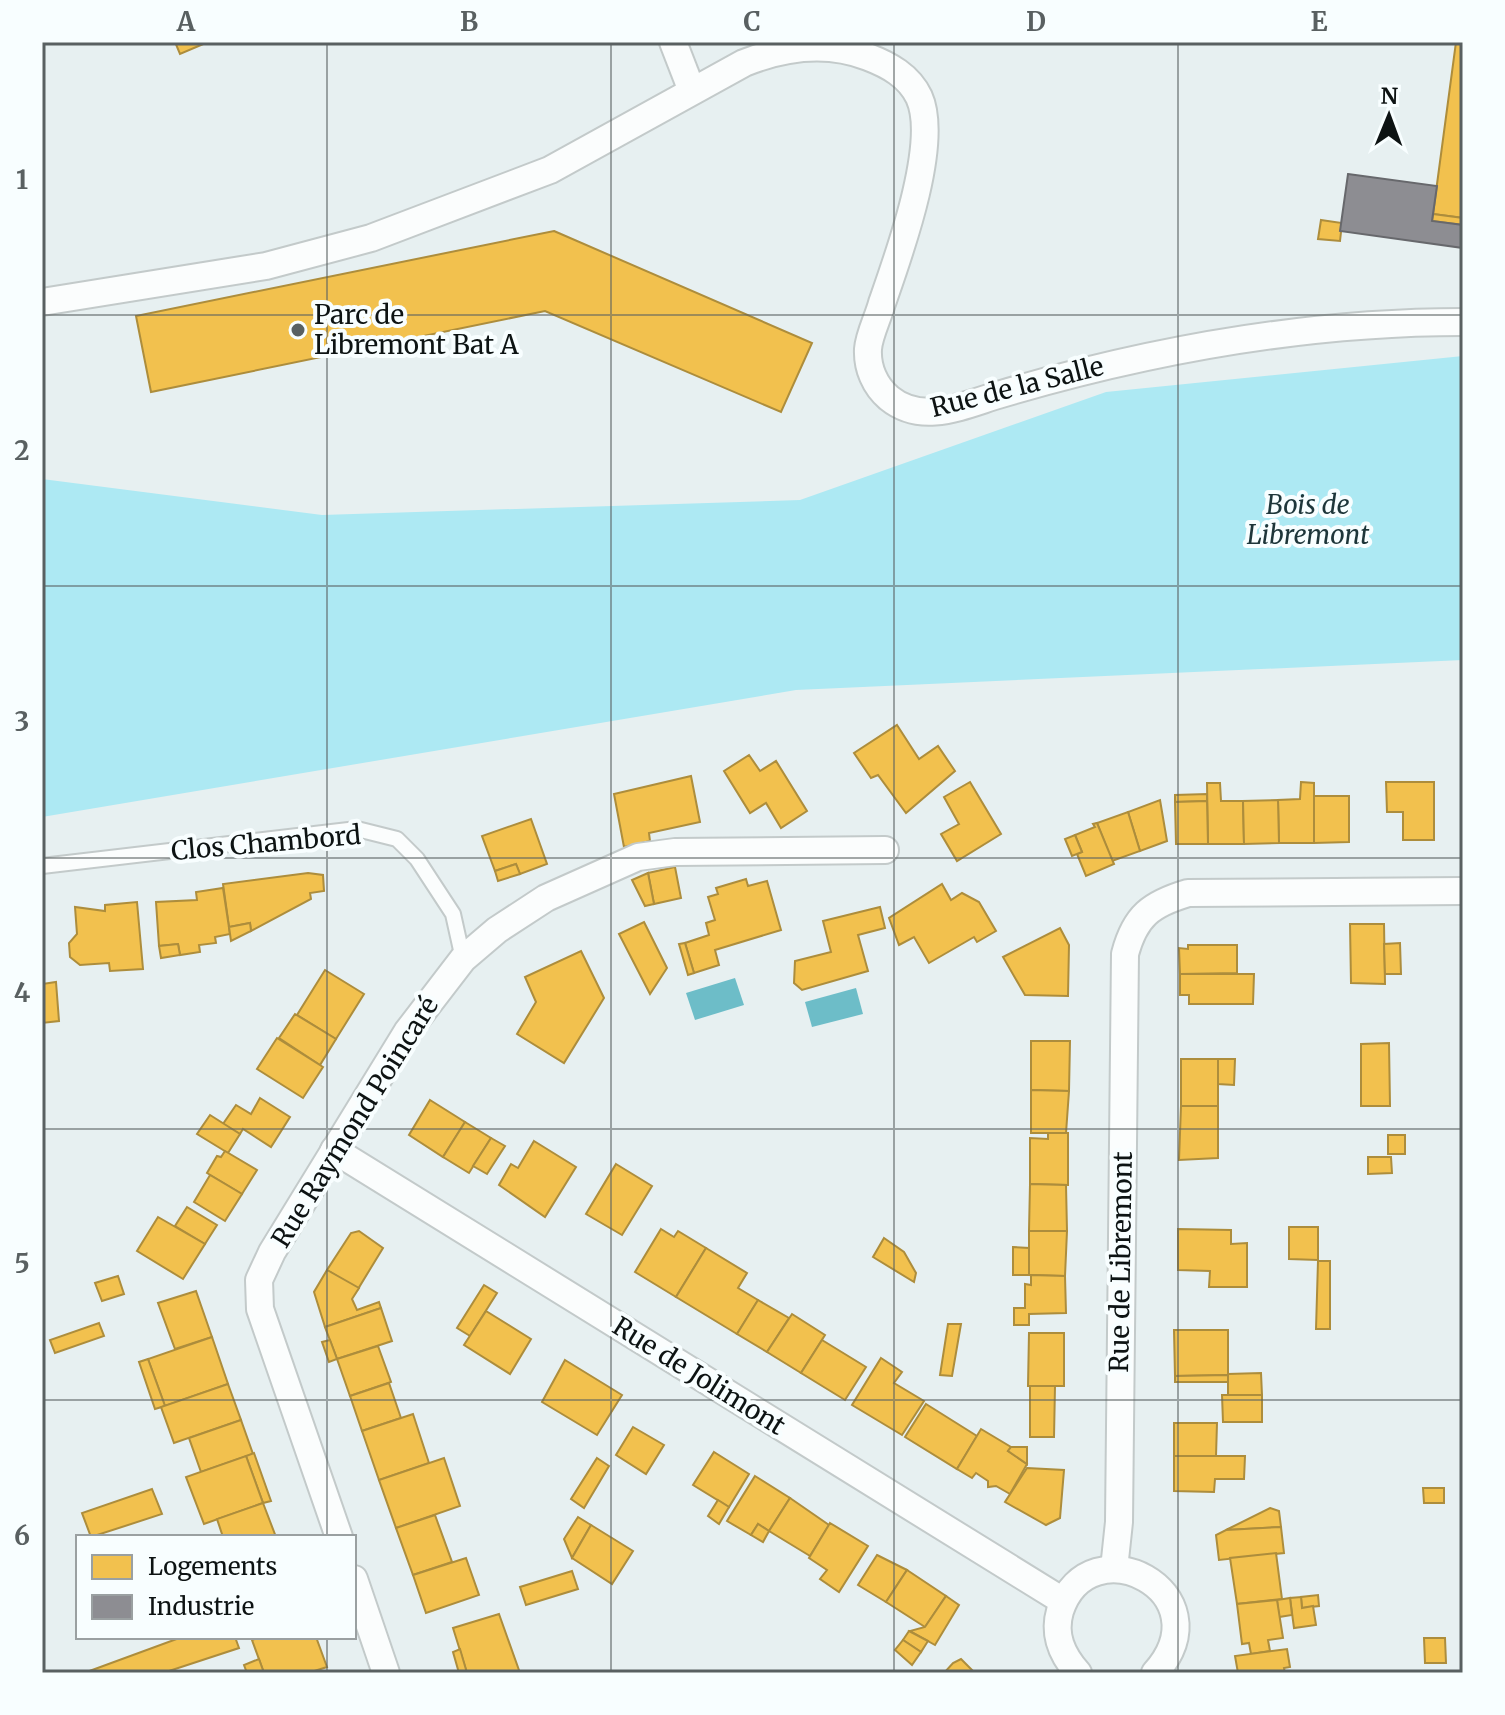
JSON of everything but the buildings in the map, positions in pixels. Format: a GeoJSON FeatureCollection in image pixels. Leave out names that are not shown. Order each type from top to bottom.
{"type":"FeatureCollection","features":[{"type":"Feature","properties":{"kind":"street"},"geometry":{"type":"LineString","coordinates":[[673,42],[692,91]]}},
{"type":"Feature","properties":{"kind":"street","name":"Rue de la Salle"},"geometry":{"type":"LineString","coordinates":[[42,302],[266,266],[371,238],[550,170],[744,63],[777,50],[801,48],[858,53],[897,70],[919,97],[923,137],[918,181],[907,227],[868,347],[874,379],[880,389],[901,406],[932,413],[1104,365],[1262,335],[1359,324],[1463,322]]}},
{"type":"Feature","properties":{"kind":"street","name":"Rue Raymond Poincaré"},"geometry":{"type":"LineString","coordinates":[[338,1535],[260,1309],[259,1280],[272,1252],[407,1032],[463,959],[497,930],[546,898],[638,857],[675,852],[885,850]]}},
{"type":"Feature","properties":{"kind":"street","name":"Rue de Libremont"},"geometry":{"type":"LineString","coordinates":[[1114,1569],[1119,1522],[1125,954],[1130,933],[1157,902],[1188,893],[1463,891]]}},
{"type":"Feature","properties":{"kind":"street","name":"Rue de Jolimont"},"geometry":{"type":"LineString","coordinates":[[334,1150],[1063,1601]]}},
{"type":"Feature","properties":{"kind":"street"},"geometry":{"type":"LineString","coordinates":[[1077,1673],[1065,1657],[1058,1639],[1058,1620],[1063,1601],[1076,1585],[1093,1574],[1114,1569],[1132,1571],[1149,1578],[1172,1607],[1176,1625],[1174,1643],[1155,1673]]}},
{"type":"Feature","properties":{"kind":"street"},"geometry":{"type":"LineString","coordinates":[[356,1585],[386,1673]]}},
{"type":"Feature","properties":{"kind":"lane","name":"Clos Chambord"},"geometry":{"type":"LineString","coordinates":[[42,866],[357,829],[397,839],[417,859],[453,914],[463,959]]}},
{"type":"Feature","properties":{"kind":"green space","name":"Bois de Libremont"},"geometry":{"type":"Polygon","coordinates":[[[1463,356],[1463,660],[796,690],[42,817],[42,479],[322,515],[800,500],[1106,392],[1463,356]]]}},
{"type":"Feature","properties":{"kind":"shaded area"},"geometry":{"type":"Polygon","coordinates":[[[735,978],[744,1005],[695,1020],[686,993],[735,978]]]}},
{"type":"Feature","properties":{"kind":"shaded area"},"geometry":{"type":"Polygon","coordinates":[[[856,988],[863,1014],[812,1027],[805,1002],[856,988]]]}},
{"type":"Feature","properties":{"kind":"place","name":"Parc de Libremont Bat A"},"geometry":{"type":"Point","coordinates":[298,330]}}]}
